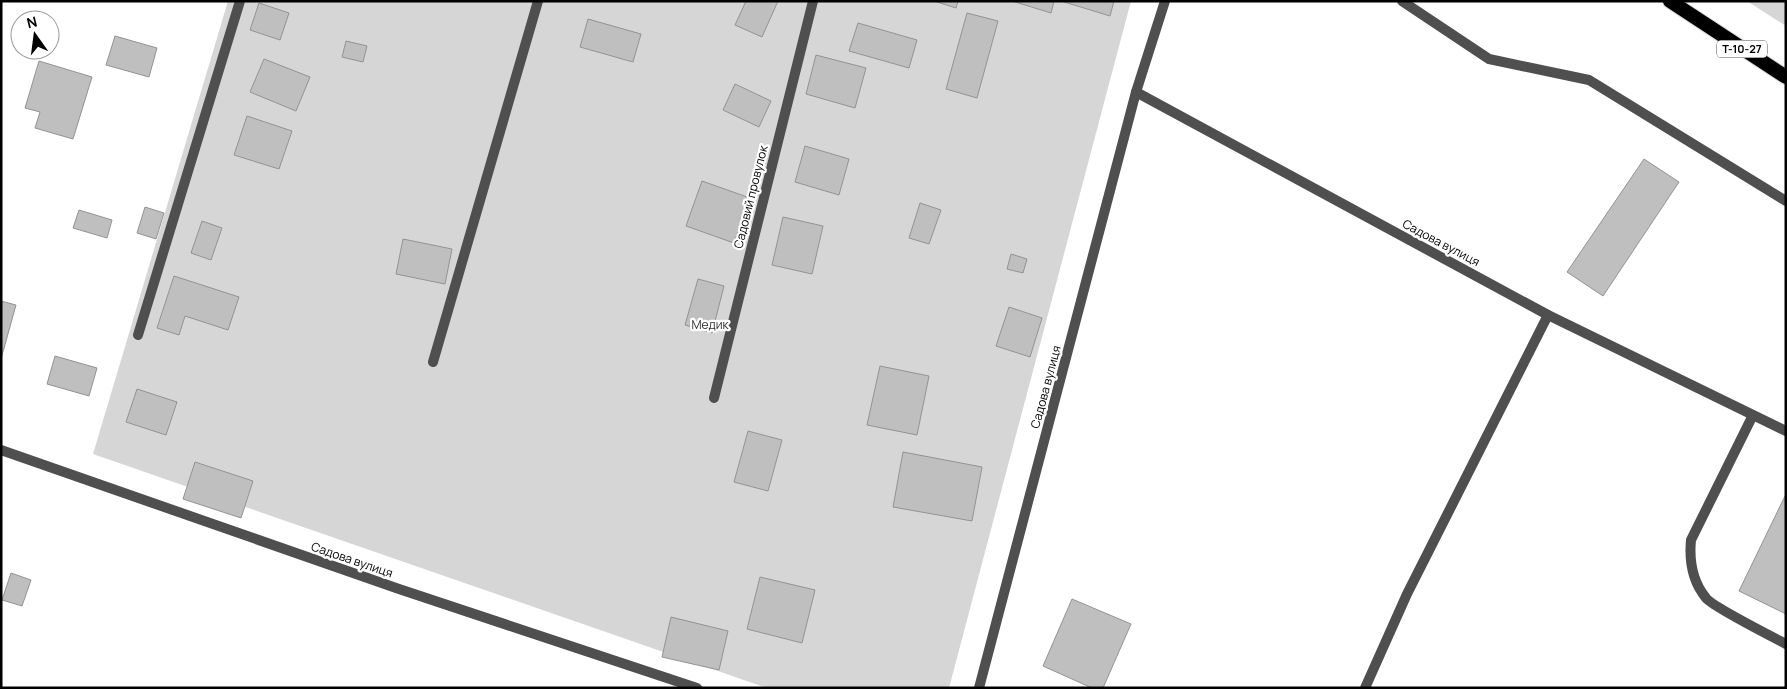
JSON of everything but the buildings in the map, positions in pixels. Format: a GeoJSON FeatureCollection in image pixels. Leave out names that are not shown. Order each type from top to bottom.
{"type":"FeatureCollection","features":[{"type":"Feature","properties":{"kind":"highway","name":"Т-10-27"},"geometry":{"type":"LineString","coordinates":[[1670,1],[1786,77]]}},
{"type":"Feature","properties":{"kind":"street"},"geometry":{"type":"LineString","coordinates":[[138,335],[240,1]]}},
{"type":"Feature","properties":{"kind":"street"},"geometry":{"type":"LineString","coordinates":[[434,362],[538,1]]}},
{"type":"Feature","properties":{"kind":"street","name":"Садовий провулок"},"geometry":{"type":"LineString","coordinates":[[714,398],[813,1]]}},
{"type":"Feature","properties":{"kind":"street","name":"Садова вулиця"},"geometry":{"type":"LineString","coordinates":[[979,688],[1136,92],[1165,1]]}},
{"type":"Feature","properties":{"kind":"street"},"geometry":{"type":"LineString","coordinates":[[1402,1],[1490,59],[1589,80],[1786,200]]}},
{"type":"Feature","properties":{"kind":"street","name":"Садова вулиця"},"geometry":{"type":"LineString","coordinates":[[1136,92],[1548,315],[1752,417],[1786,431]]}},
{"type":"Feature","properties":{"kind":"street"},"geometry":{"type":"LineString","coordinates":[[1365,688],[1407,594],[1548,315]]}},
{"type":"Feature","properties":{"kind":"street"},"geometry":{"type":"LineString","coordinates":[[1752,417],[1691,540],[1689,557],[1693,576],[1706,599],[1786,644]]}},
{"type":"Feature","properties":{"kind":"street","name":"Садова вулиця"},"geometry":{"type":"LineString","coordinates":[[1,450],[399,589],[697,688]]}},
{"type":"Feature","properties":{"kind":"green space","name":"Медик"},"geometry":{"type":"Polygon","coordinates":[[[228,1],[1131,1],[949,688],[767,688],[93,454],[228,1]]]}},
{"type":"Feature","properties":{"kind":"green space"},"geometry":{"type":"Polygon","coordinates":[[[1747,1],[1786,1],[1786,26],[1747,1]]]}}]}
